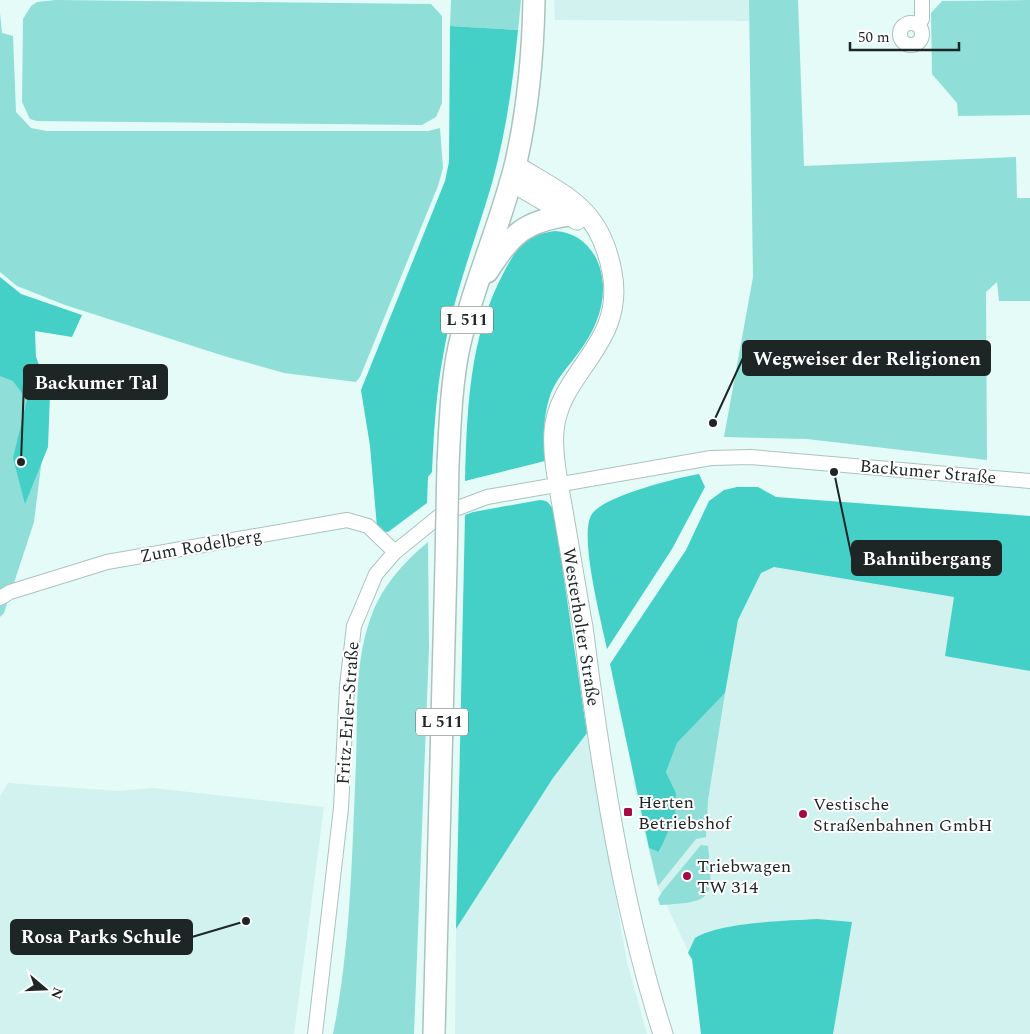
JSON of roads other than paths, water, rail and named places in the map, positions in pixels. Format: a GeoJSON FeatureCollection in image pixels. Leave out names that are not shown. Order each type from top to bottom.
{"type":"FeatureCollection","features":[{"type":"Feature","properties":{"kind":"main road","name":"L 511"},"geometry":{"type":"LineString","coordinates":[[434,1034],[450,423],[459,348],[474,293],[513,173],[521,136],[533,45],[534,0]]}},
{"type":"Feature","properties":{"kind":"main road"},"geometry":{"type":"LineString","coordinates":[[474,293],[499,254],[530,224],[545,218],[569,215]]}},
{"type":"Feature","properties":{"kind":"street"},"geometry":{"type":"LineString","coordinates":[[918,25],[922,19],[922,0]]}},
{"type":"Feature","properties":{"kind":"street"},"geometry":{"type":"LineString","coordinates":[[513,173],[569,215],[598,232]]}},
{"type":"Feature","properties":{"kind":"street","name":"Westerholter Straße"},"geometry":{"type":"LineString","coordinates":[[513,173],[578,204],[590,216],[598,232],[612,272],[613,302],[604,336],[563,398],[554,431],[558,484],[585,640],[603,766],[641,964],[663,1034]]}},
{"type":"Feature","properties":{"kind":"street","name":"Backumer Straße"},"geometry":{"type":"LineString","coordinates":[[558,484],[722,457],[760,458],[1030,481]]}},
{"type":"Feature","properties":{"kind":"street","name":"Fritz-Erler-Straße"},"geometry":{"type":"LineString","coordinates":[[315,1034],[341,808],[347,686],[354,626],[376,574],[395,552],[442,514],[487,497],[558,484]]}},
{"type":"Feature","properties":{"kind":"street","name":"Zum Rodelberg"},"geometry":{"type":"LineString","coordinates":[[0,598],[10,592],[107,562],[347,520],[368,526],[395,552]]}},
{"type":"Feature","properties":{"kind":"place","name":"Wegweiser der Religionen"},"geometry":{"type":"Point","coordinates":[713,423]}},
{"type":"Feature","properties":{"kind":"place","name":"Backumer Tal"},"geometry":{"type":"Point","coordinates":[21,462]}},
{"type":"Feature","properties":{"kind":"place","name":"Bahnübergang"},"geometry":{"type":"Point","coordinates":[834,472]}},
{"type":"Feature","properties":{"kind":"place","name":"Herten Betriebshof"},"geometry":{"type":"Point","coordinates":[628,812]}},
{"type":"Feature","properties":{"kind":"place","name":"Vestische Straßenbahnen GmbH"},"geometry":{"type":"Point","coordinates":[803,814]}},
{"type":"Feature","properties":{"kind":"place","name":"Triebwagen TW 314"},"geometry":{"type":"Point","coordinates":[687,876]}},
{"type":"Feature","properties":{"kind":"place","name":"Rosa Parks Schule"},"geometry":{"type":"Point","coordinates":[246,921]}}]}
